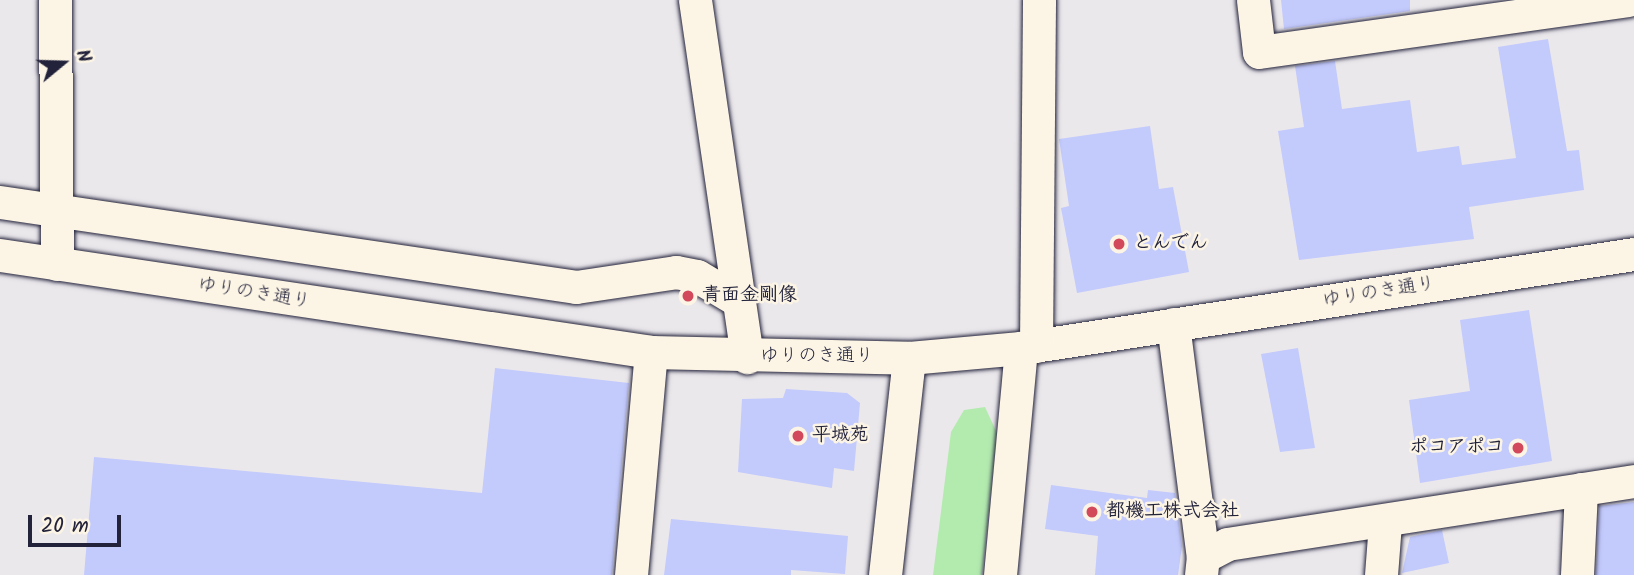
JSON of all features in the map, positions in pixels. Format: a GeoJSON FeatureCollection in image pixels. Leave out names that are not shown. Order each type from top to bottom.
{"type":"FeatureCollection","features":[{"type":"Feature","properties":{"kind":"street"},"geometry":{"type":"LineString","coordinates":[[55,0],[57,264]]}},
{"type":"Feature","properties":{"kind":"street"},"geometry":{"type":"LineString","coordinates":[[695,0],[747,357]]}},
{"type":"Feature","properties":{"kind":"street"},"geometry":{"type":"LineString","coordinates":[[1000,575],[1028,347],[1039,0]]}},
{"type":"Feature","properties":{"kind":"street"},"geometry":{"type":"LineString","coordinates":[[1253,0],[1259,52],[1627,0]]}},
{"type":"Feature","properties":{"kind":"street"},"geometry":{"type":"LineString","coordinates":[[0,202],[576,288],[677,272],[697,276],[739,301]]}},
{"type":"Feature","properties":{"kind":"street","name":"ゆりのき通り"},"geometry":{"type":"LineString","coordinates":[[0,255],[652,352],[747,357],[909,358],[1028,347],[1634,254]]}},
{"type":"Feature","properties":{"kind":"street"},"geometry":{"type":"LineString","coordinates":[[1173,324],[1202,566]]}},
{"type":"Feature","properties":{"kind":"street"},"geometry":{"type":"LineString","coordinates":[[631,575],[652,352]]}},
{"type":"Feature","properties":{"kind":"street"},"geometry":{"type":"LineString","coordinates":[[885,575],[909,358]]}},
{"type":"Feature","properties":{"kind":"street"},"geometry":{"type":"LineString","coordinates":[[1202,566],[1227,544],[1385,523],[1634,481]]}},
{"type":"Feature","properties":{"kind":"street"},"geometry":{"type":"LineString","coordinates":[[1577,575],[1581,489]]}},
{"type":"Feature","properties":{"kind":"street"},"geometry":{"type":"LineString","coordinates":[[1381,575],[1385,523]]}},
{"type":"Feature","properties":{"kind":"green space"},"geometry":{"type":"Polygon","coordinates":[[[985,407],[997,433],[982,575],[933,575],[951,432],[964,410],[985,407]]]}},
{"type":"Feature","properties":{"kind":"building"},"geometry":{"type":"Polygon","coordinates":[[[1281,0],[1410,0],[1410,11],[1284,29],[1281,0]]]}},
{"type":"Feature","properties":{"kind":"building"},"geometry":{"type":"Polygon","coordinates":[[[1548,39],[1567,151],[1579,150],[1584,190],[1469,207],[1474,239],[1299,260],[1278,131],[1304,127],[1295,66],[1335,61],[1342,109],[1410,100],[1417,152],[1459,146],[1462,165],[1516,158],[1498,47],[1548,39]]]}},
{"type":"Feature","properties":{"kind":"building"},"geometry":{"type":"Polygon","coordinates":[[[1150,126],[1159,189],[1173,187],[1189,272],[1077,293],[1061,208],[1069,206],[1059,139],[1150,126]]]}},
{"type":"Feature","properties":{"kind":"building"},"geometry":{"type":"Polygon","coordinates":[[[1529,310],[1552,461],[1420,483],[1409,400],[1470,391],[1460,320],[1529,310]]]}},
{"type":"Feature","properties":{"kind":"building"},"geometry":{"type":"Polygon","coordinates":[[[1298,348],[1315,448],[1280,452],[1261,354],[1298,348]]]}},
{"type":"Feature","properties":{"kind":"building"},"geometry":{"type":"Polygon","coordinates":[[[495,368],[629,383],[612,575],[84,575],[94,457],[482,493],[495,368]]]}},
{"type":"Feature","properties":{"kind":"building"},"geometry":{"type":"Polygon","coordinates":[[[786,389],[847,393],[860,403],[854,471],[834,468],[832,488],[738,472],[742,399],[783,398],[786,389]]]}},
{"type":"Feature","properties":{"kind":"building"},"geometry":{"type":"Polygon","coordinates":[[[1051,485],[1147,498],[1148,490],[1175,493],[1182,546],[1178,575],[1095,575],[1098,536],[1045,529],[1051,485]]]}},
{"type":"Feature","properties":{"kind":"building"},"geometry":{"type":"Polygon","coordinates":[[[1634,502],[1634,575],[1596,575],[1599,506],[1634,502]]]}},
{"type":"Feature","properties":{"kind":"building"},"geometry":{"type":"Polygon","coordinates":[[[671,519],[848,536],[845,574],[791,570],[791,575],[664,575],[671,519]]]}},
{"type":"Feature","properties":{"kind":"building"},"geometry":{"type":"Polygon","coordinates":[[[1442,530],[1449,563],[1402,573],[1410,537],[1442,530]]]}},
{"type":"Feature","properties":{"kind":"place","name":"とんでん"},"geometry":{"type":"Point","coordinates":[1119,244]}},
{"type":"Feature","properties":{"kind":"place","name":"青面金剛像"},"geometry":{"type":"Point","coordinates":[688,296]}},
{"type":"Feature","properties":{"kind":"place","name":"平城苑"},"geometry":{"type":"Point","coordinates":[798,436]}},
{"type":"Feature","properties":{"kind":"place","name":"ポコアポコ"},"geometry":{"type":"Point","coordinates":[1518,448]}},
{"type":"Feature","properties":{"kind":"place","name":"都機工株式会社"},"geometry":{"type":"Point","coordinates":[1092,512]}}]}
